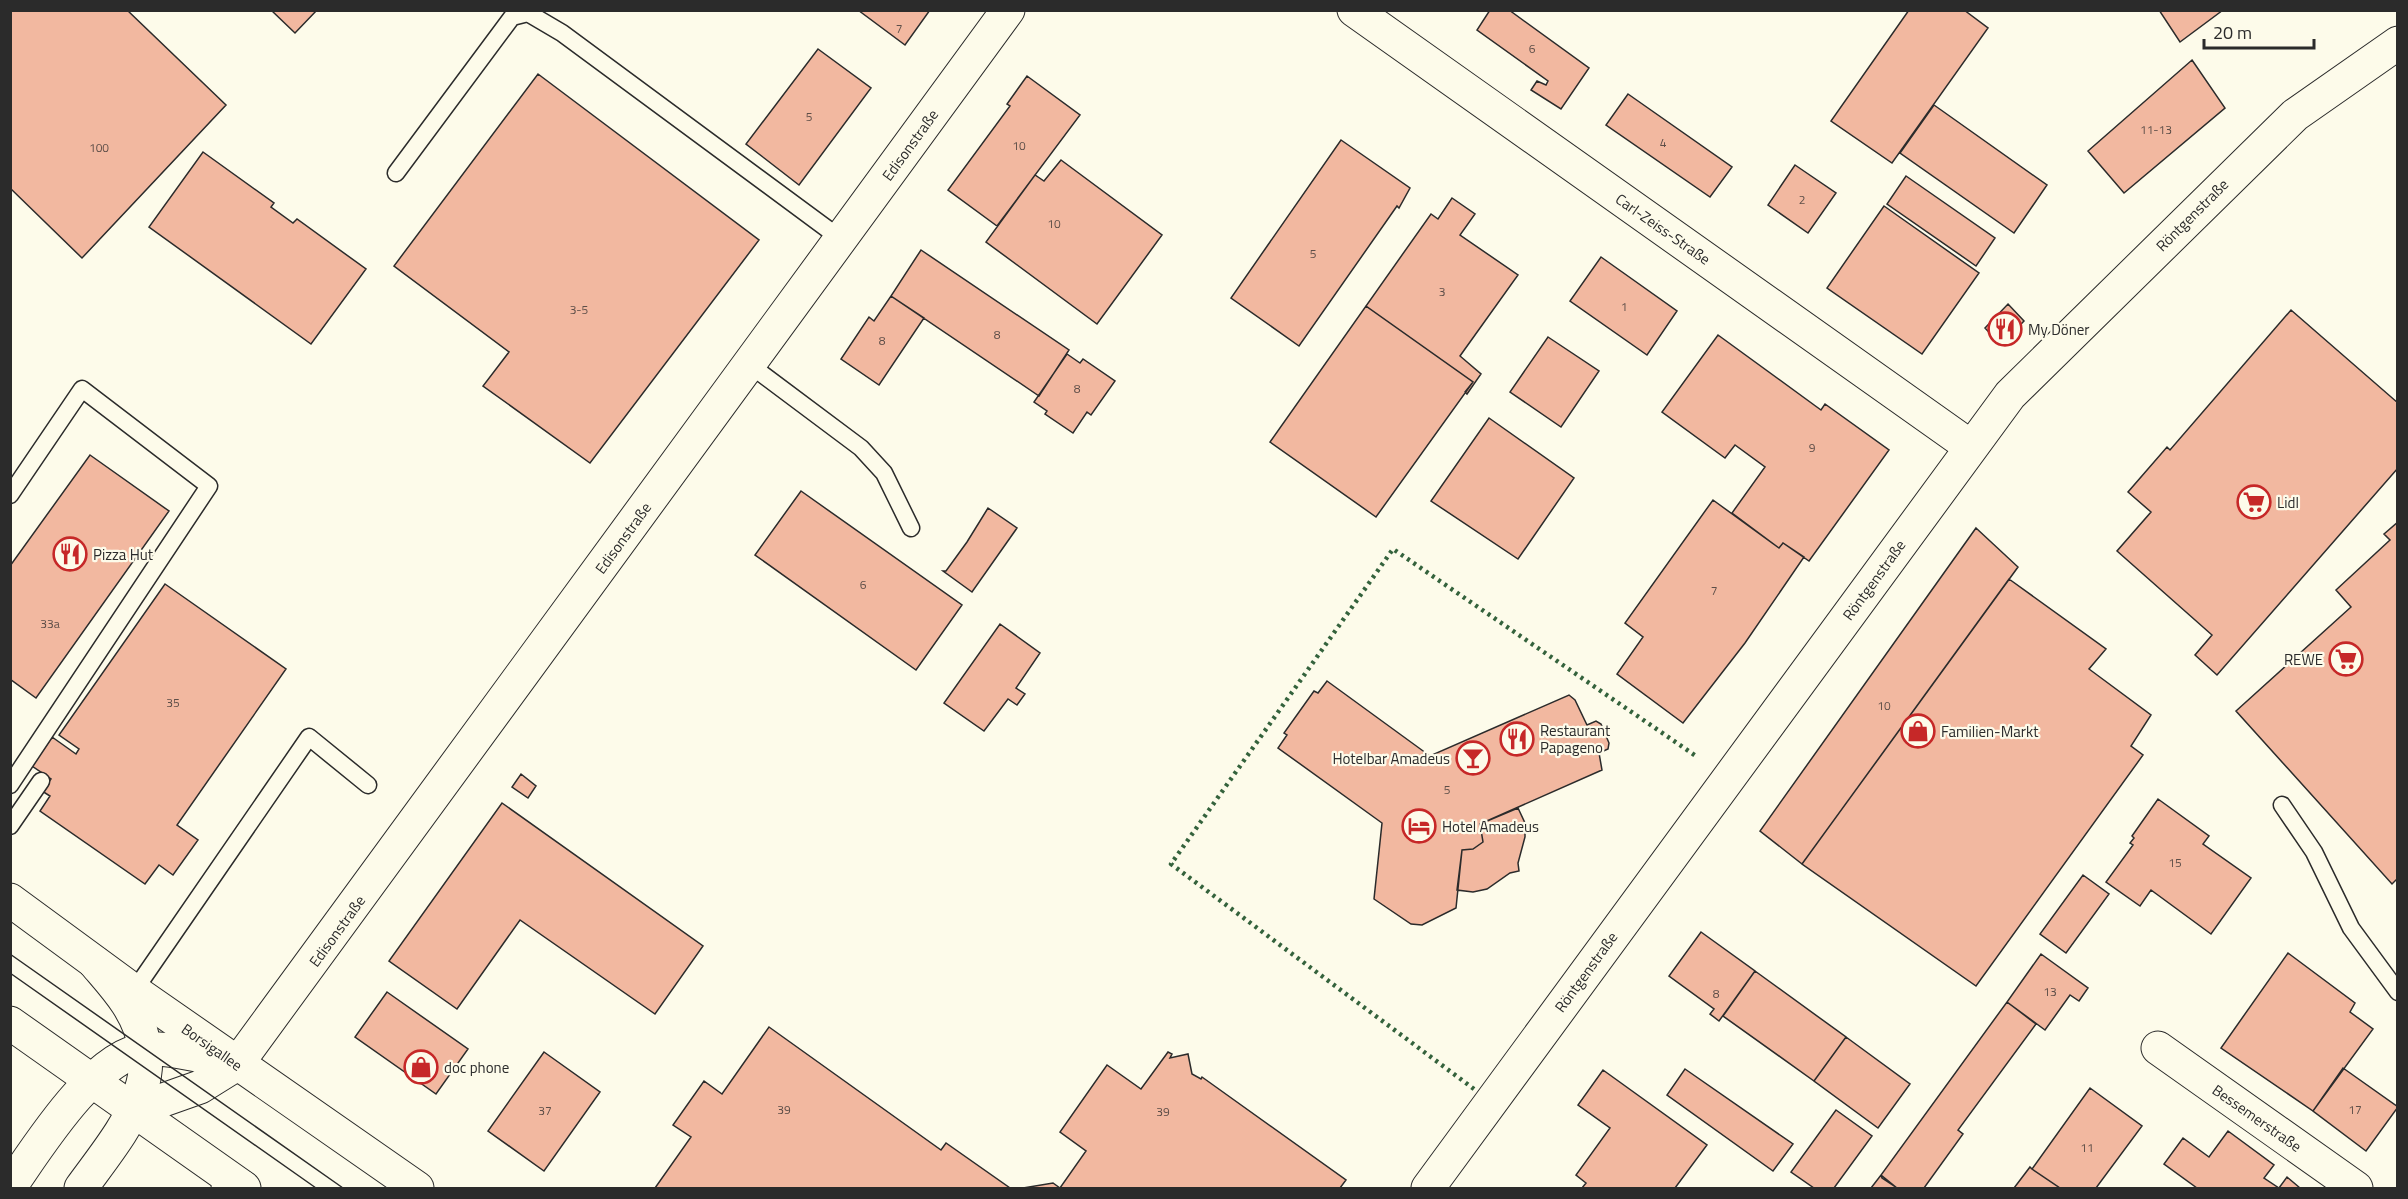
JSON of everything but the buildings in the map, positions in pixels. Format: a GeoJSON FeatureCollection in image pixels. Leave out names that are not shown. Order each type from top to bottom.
{"type":"FeatureCollection","features":[{"type":"Feature","properties":{"kind":"main road","name":"Edisonstraße"},"geometry":{"type":"LineString","coordinates":[[237,1065],[1008,10]]}},
{"type":"Feature","properties":{"kind":"main road","name":"Carl-Zeiss-Straße"},"geometry":{"type":"LineString","coordinates":[[1354,10],[1971,447]]}},
{"type":"Feature","properties":{"kind":"main road","name":"Röntgenstraße"},"geometry":{"type":"LineString","coordinates":[[1428,1188],[2010,395],[2283,126],[2307,106],[2397,43]]}},
{"type":"Feature","properties":{"kind":"main road","name":"Borsigallee"},"geometry":{"type":"LineString","coordinates":[[10,900],[237,1065],[417,1188]]}},
{"type":"Feature","properties":{"kind":"main road"},"geometry":{"type":"LineString","coordinates":[[81,1188],[135,1110],[147,1070],[146,1049],[140,1026],[127,1002],[95,963]]}},
{"type":"Feature","properties":{"kind":"main road"},"geometry":{"type":"LineString","coordinates":[[10,1023],[135,1110],[238,1188]]}},
{"type":"Feature","properties":{"kind":"main road","name":"Bessemerstraße"},"geometry":{"type":"LineString","coordinates":[[2158,1048],[2356,1188]]}},
{"type":"Feature","properties":{"kind":"main road"},"geometry":{"type":"LineString","coordinates":[[10,1186],[55,1122],[92,1080],[109,1067],[146,1049],[237,1065]]}},
{"type":"Feature","properties":{"kind":"main road"},"geometry":{"type":"LineString","coordinates":[[135,1110],[200,1087],[237,1065]]}},
{"type":"Feature","properties":{"kind":"main road"},"geometry":{"type":"LineString","coordinates":[[10,1141],[10,1149]]}},
{"type":"Feature","properties":{"kind":"lane"},"geometry":{"type":"LineString","coordinates":[[396,173],[512,17],[528,13],[562,33],[841,239]]}},
{"type":"Feature","properties":{"kind":"lane"},"geometry":{"type":"LineString","coordinates":[[750,365],[861,448],[884,473],[911,528]]}},
{"type":"Feature","properties":{"kind":"lane"},"geometry":{"type":"LineString","coordinates":[[10,495],[82,389],[209,486],[10,785]]}},
{"type":"Feature","properties":{"kind":"lane"},"geometry":{"type":"LineString","coordinates":[[134,992],[309,737],[368,785]]}},
{"type":"Feature","properties":{"kind":"lane"},"geometry":{"type":"LineString","coordinates":[[10,826],[41,781]]}},
{"type":"Feature","properties":{"kind":"lane"},"geometry":{"type":"LineString","coordinates":[[2282,805],[2314,852],[2351,928],[2397,992]]}},
{"type":"Feature","properties":{"kind":"tram line"},"geometry":{"type":"LineString","coordinates":[[10,954],[343,1188]]}},
{"type":"Feature","properties":{"kind":"tram line"},"geometry":{"type":"LineString","coordinates":[[10,973],[316,1188]]}},
{"type":"Feature","properties":{"kind":"hedge"},"geometry":{"type":"LineString","coordinates":[[1474,1089],[1171,864],[1393,549],[1696,756]]}},
{"type":"Feature","properties":{"kind":"place","name":"My Döner"},"geometry":{"type":"Point","coordinates":[2005,329]}},
{"type":"Feature","properties":{"kind":"place","name":"Lidl"},"geometry":{"type":"Point","coordinates":[2254,502]}},
{"type":"Feature","properties":{"kind":"place","name":"Pizza Hut"},"geometry":{"type":"Point","coordinates":[70,554]}},
{"type":"Feature","properties":{"kind":"place","name":"REWE"},"geometry":{"type":"Point","coordinates":[2346,659]}},
{"type":"Feature","properties":{"kind":"place","name":"Familien-Markt"},"geometry":{"type":"Point","coordinates":[1918,731]}},
{"type":"Feature","properties":{"kind":"place","name":"Restaurant Papageno"},"geometry":{"type":"Point","coordinates":[1517,739]}},
{"type":"Feature","properties":{"kind":"place","name":"Hotelbar Amadeus"},"geometry":{"type":"Point","coordinates":[1473,758]}},
{"type":"Feature","properties":{"kind":"place","name":"Hotel Amadeus"},"geometry":{"type":"Point","coordinates":[1419,826]}},
{"type":"Feature","properties":{"kind":"place","name":"doc phone"},"geometry":{"type":"Point","coordinates":[421,1067]}}]}
